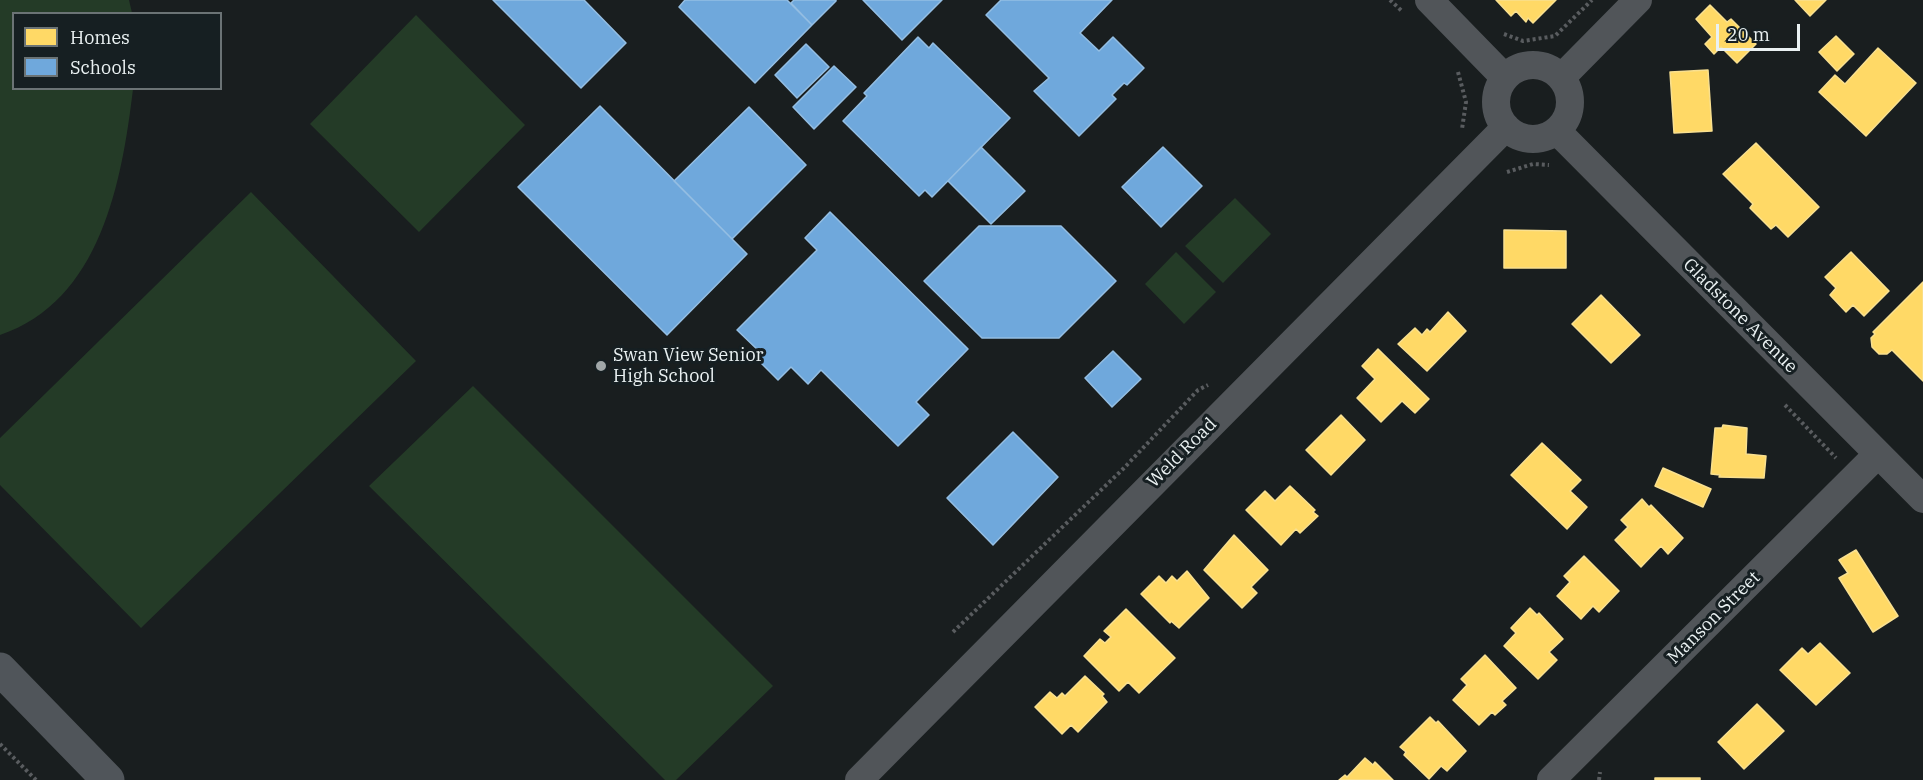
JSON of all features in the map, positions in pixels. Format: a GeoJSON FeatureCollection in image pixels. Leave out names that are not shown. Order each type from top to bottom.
{"type":"FeatureCollection","features":[{"type":"Feature","properties":{"kind":"main road"},"geometry":{"type":"LineString","coordinates":[[0,669],[108,780]]}},
{"type":"Feature","properties":{"kind":"street"},"geometry":{"type":"LineString","coordinates":[[1561,78],[1638,0]]}},
{"type":"Feature","properties":{"kind":"street"},"geometry":{"type":"LineString","coordinates":[[1420,9],[1505,78]]}},
{"type":"Feature","properties":{"kind":"street"},"geometry":{"type":"LineString","coordinates":[[1532,65],[1546,68],[1561,78],[1566,86],[1570,102],[1567,117],[1557,131],[1534,139],[1521,137],[1506,127],[1499,117],[1496,105],[1498,91],[1505,78],[1518,68],[1532,65]]}},
{"type":"Feature","properties":{"kind":"street","name":"Weld Road"},"geometry":{"type":"LineString","coordinates":[[859,780],[1506,127]]}},
{"type":"Feature","properties":{"kind":"street","name":"Gladstone Avenue"},"geometry":{"type":"LineString","coordinates":[[1557,131],[1877,455],[1921,495]]}},
{"type":"Feature","properties":{"kind":"street","name":"Manson Street"},"geometry":{"type":"LineString","coordinates":[[1551,780],[1877,455]]}},
{"type":"Feature","properties":{"kind":"path"},"geometry":{"type":"LineString","coordinates":[[1390,0],[1420,9]]}},
{"type":"Feature","properties":{"kind":"path"},"geometry":{"type":"LineString","coordinates":[[1496,31],[1523,41],[1555,36],[1592,0]]}},
{"type":"Feature","properties":{"kind":"path"},"geometry":{"type":"LineString","coordinates":[[1454,66],[1459,74],[1466,102],[1463,128],[1458,138]]}},
{"type":"Feature","properties":{"kind":"path"},"geometry":{"type":"LineString","coordinates":[[953,632],[1124,468],[1198,390],[1215,382]]}},
{"type":"Feature","properties":{"kind":"path"},"geometry":{"type":"LineString","coordinates":[[0,744],[36,780]]}},
{"type":"Feature","properties":{"kind":"green space"},"geometry":{"type":"Polygon","coordinates":[[[0,0],[129,0],[132,12],[12,12],[12,90],[133,90],[122,161],[113,198],[100,234],[84,266],[62,295],[34,318],[0,335],[0,0]]]}},
{"type":"Feature","properties":{"kind":"green space"},"geometry":{"type":"Polygon","coordinates":[[[416,15],[525,125],[419,232],[310,124],[416,15]]]}},
{"type":"Feature","properties":{"kind":"green space"},"geometry":{"type":"Polygon","coordinates":[[[251,192],[416,361],[141,628],[0,485],[0,438],[251,192]]]}},
{"type":"Feature","properties":{"kind":"green space"},"geometry":{"type":"Polygon","coordinates":[[[1235,198],[1271,234],[1223,283],[1185,246],[1235,198]]]}},
{"type":"Feature","properties":{"kind":"green space"},"geometry":{"type":"Polygon","coordinates":[[[1176,252],[1216,292],[1184,324],[1145,284],[1176,252]]]}},
{"type":"Feature","properties":{"kind":"green space"},"geometry":{"type":"Polygon","coordinates":[[[473,386],[773,686],[676,780],[665,780],[369,486],[473,386]]]}},
{"type":"Feature","properties":{"kind":"building: Homes"},"geometry":{"type":"Polygon","coordinates":[[[1496,0],[1556,0],[1533,23],[1528,18],[1526,22],[1516,11],[1511,16],[1496,0]]]}},
{"type":"Feature","properties":{"kind":"building: Homes"},"geometry":{"type":"Polygon","coordinates":[[[1795,0],[1826,0],[1810,16],[1795,0]]]}},
{"type":"Feature","properties":{"kind":"building: Homes"},"geometry":{"type":"Polygon","coordinates":[[[1710,5],[1727,22],[1731,19],[1756,44],[1737,63],[1721,47],[1714,54],[1705,44],[1712,37],[1696,19],[1710,5]]]}},
{"type":"Feature","properties":{"kind":"building: Homes"},"geometry":{"type":"Polygon","coordinates":[[[1836,36],[1854,54],[1837,71],[1819,52],[1836,36]]]}},
{"type":"Feature","properties":{"kind":"building: Homes"},"geometry":{"type":"Polygon","coordinates":[[[1878,48],[1916,83],[1866,136],[1819,92],[1835,75],[1845,84],[1878,48]]]}},
{"type":"Feature","properties":{"kind":"building: Homes"},"geometry":{"type":"Polygon","coordinates":[[[1708,70],[1712,131],[1674,133],[1670,72],[1708,70]]]}},
{"type":"Feature","properties":{"kind":"building: Homes"},"geometry":{"type":"Polygon","coordinates":[[[1756,143],[1819,207],[1788,237],[1776,225],[1771,229],[1750,208],[1753,204],[1723,174],[1756,143]]]}},
{"type":"Feature","properties":{"kind":"building: Homes"},"geometry":{"type":"Polygon","coordinates":[[[1504,230],[1566,231],[1566,268],[1504,268],[1504,230]]]}},
{"type":"Feature","properties":{"kind":"building: Homes"},"geometry":{"type":"Polygon","coordinates":[[[1851,252],[1889,291],[1864,316],[1853,305],[1846,312],[1830,295],[1836,288],[1825,277],[1851,252]]]}},
{"type":"Feature","properties":{"kind":"building: Homes"},"geometry":{"type":"Polygon","coordinates":[[[1923,282],[1923,381],[1892,350],[1887,354],[1879,354],[1872,347],[1871,338],[1875,334],[1873,332],[1923,282]]]}},
{"type":"Feature","properties":{"kind":"building: Homes"},"geometry":{"type":"Polygon","coordinates":[[[1601,295],[1640,335],[1611,363],[1572,324],[1601,295]]]}},
{"type":"Feature","properties":{"kind":"building: Homes"},"geometry":{"type":"Polygon","coordinates":[[[1448,312],[1466,331],[1427,371],[1398,344],[1415,328],[1422,335],[1427,329],[1430,332],[1448,312]]]}},
{"type":"Feature","properties":{"kind":"building: Homes"},"geometry":{"type":"Polygon","coordinates":[[[1378,349],[1429,399],[1415,413],[1402,401],[1381,422],[1357,398],[1375,379],[1362,366],[1378,349]]]}},
{"type":"Feature","properties":{"kind":"building: Homes"},"geometry":{"type":"Polygon","coordinates":[[[1341,415],[1365,440],[1331,475],[1306,450],[1341,415]]]}},
{"type":"Feature","properties":{"kind":"building: Homes"},"geometry":{"type":"Polygon","coordinates":[[[1723,425],[1747,428],[1746,454],[1766,456],[1764,478],[1719,477],[1720,475],[1711,474],[1715,428],[1722,428],[1723,425]]]}},
{"type":"Feature","properties":{"kind":"building: Homes"},"geometry":{"type":"Polygon","coordinates":[[[1542,443],[1581,480],[1570,491],[1587,507],[1567,529],[1511,475],[1542,443]]]}},
{"type":"Feature","properties":{"kind":"building: Homes"},"geometry":{"type":"Polygon","coordinates":[[[1663,468],[1711,489],[1703,507],[1655,486],[1663,468]]]}},
{"type":"Feature","properties":{"kind":"building: Homes"},"geometry":{"type":"Polygon","coordinates":[[[1290,486],[1315,510],[1313,512],[1318,516],[1300,533],[1296,529],[1281,545],[1246,510],[1265,491],[1275,501],[1290,486]]]}},
{"type":"Feature","properties":{"kind":"building: Homes"},"geometry":{"type":"Polygon","coordinates":[[[1642,499],[1649,507],[1651,505],[1683,538],[1668,554],[1661,546],[1641,567],[1615,540],[1628,527],[1621,520],[1642,499]]]}},
{"type":"Feature","properties":{"kind":"building: Homes"},"geometry":{"type":"Polygon","coordinates":[[[1234,535],[1268,570],[1251,587],[1257,593],[1242,608],[1204,570],[1234,535]]]}},
{"type":"Feature","properties":{"kind":"building: Homes"},"geometry":{"type":"Polygon","coordinates":[[[1856,550],[1898,616],[1873,632],[1839,578],[1848,573],[1839,560],[1856,550]]]}},
{"type":"Feature","properties":{"kind":"building: Homes"},"geometry":{"type":"Polygon","coordinates":[[[1584,556],[1619,591],[1599,612],[1593,606],[1581,619],[1557,596],[1570,582],[1564,576],[1584,556]]]}},
{"type":"Feature","properties":{"kind":"building: Homes"},"geometry":{"type":"Polygon","coordinates":[[[1187,571],[1209,598],[1179,628],[1171,621],[1170,623],[1141,594],[1159,576],[1166,583],[1172,576],[1177,581],[1187,571]]]}},
{"type":"Feature","properties":{"kind":"building: Homes"},"geometry":{"type":"Polygon","coordinates":[[[1530,608],[1537,615],[1539,613],[1563,639],[1549,652],[1557,660],[1538,679],[1504,646],[1516,633],[1511,628],[1530,608]]]}},
{"type":"Feature","properties":{"kind":"building: Homes"},"geometry":{"type":"Polygon","coordinates":[[[1126,609],[1175,658],[1139,693],[1128,682],[1119,691],[1084,656],[1100,639],[1105,643],[1111,637],[1104,631],[1126,609]]]}},
{"type":"Feature","properties":{"kind":"building: Homes"},"geometry":{"type":"Polygon","coordinates":[[[1820,643],[1850,673],[1816,705],[1780,670],[1802,648],[1808,654],[1820,643]]]}},
{"type":"Feature","properties":{"kind":"building: Homes"},"geometry":{"type":"Polygon","coordinates":[[[1485,655],[1516,688],[1502,701],[1506,705],[1495,715],[1492,712],[1479,725],[1453,700],[1467,685],[1461,679],[1485,655]]]}},
{"type":"Feature","properties":{"kind":"building: Homes"},"geometry":{"type":"Polygon","coordinates":[[[1085,676],[1104,694],[1102,696],[1107,702],[1078,732],[1071,725],[1062,734],[1035,707],[1050,692],[1057,698],[1062,693],[1065,696],[1085,676]]]}},
{"type":"Feature","properties":{"kind":"building: Homes"},"geometry":{"type":"Polygon","coordinates":[[[1757,704],[1784,731],[1744,769],[1718,742],[1757,704]]]}},
{"type":"Feature","properties":{"kind":"building: Homes"},"geometry":{"type":"Polygon","coordinates":[[[1430,717],[1436,723],[1438,721],[1466,751],[1447,771],[1441,766],[1429,779],[1404,755],[1406,752],[1400,747],[1430,717]]]}},
{"type":"Feature","properties":{"kind":"building: Homes"},"geometry":{"type":"Polygon","coordinates":[[[1365,758],[1373,765],[1375,762],[1393,780],[1339,780],[1345,775],[1347,777],[1365,758]]]}},
{"type":"Feature","properties":{"kind":"building: Homes"},"geometry":{"type":"Polygon","coordinates":[[[1655,778],[1700,778],[1700,780],[1655,780],[1655,778]]]}},
{"type":"Feature","properties":{"kind":"building: Schools"},"geometry":{"type":"Polygon","coordinates":[[[493,0],[584,0],[626,43],[581,88],[493,0]]]}},
{"type":"Feature","properties":{"kind":"building: Schools"},"geometry":{"type":"Polygon","coordinates":[[[685,0],[787,0],[812,25],[755,83],[679,7],[685,0]]]}},
{"type":"Feature","properties":{"kind":"building: Schools"},"geometry":{"type":"Polygon","coordinates":[[[794,0],[836,1],[812,25],[791,3],[794,0]]]}},
{"type":"Feature","properties":{"kind":"building: Schools"},"geometry":{"type":"Polygon","coordinates":[[[863,0],[942,0],[902,40],[863,0]]]}},
{"type":"Feature","properties":{"kind":"building: Schools"},"geometry":{"type":"Polygon","coordinates":[[[1001,0],[1112,0],[1080,33],[1099,51],[1113,37],[1144,68],[1127,85],[1124,83],[1112,95],[1116,99],[1079,136],[1034,91],[1049,78],[986,15],[1001,0]]]}},
{"type":"Feature","properties":{"kind":"building: Schools"},"geometry":{"type":"Polygon","coordinates":[[[918,37],[929,48],[933,43],[1010,118],[932,197],[925,190],[919,196],[843,121],[867,96],[864,93],[918,37]]]}},
{"type":"Feature","properties":{"kind":"building: Schools"},"geometry":{"type":"Polygon","coordinates":[[[806,44],[829,67],[797,98],[775,75],[806,44]]]}},
{"type":"Feature","properties":{"kind":"building: Schools"},"geometry":{"type":"Polygon","coordinates":[[[834,66],[856,87],[814,129],[793,107],[834,66]]]}},
{"type":"Feature","properties":{"kind":"building: Schools"},"geometry":{"type":"Polygon","coordinates":[[[600,106],[747,254],[667,335],[518,187],[600,106]]]}},
{"type":"Feature","properties":{"kind":"building: Schools"},"geometry":{"type":"Polygon","coordinates":[[[749,107],[806,165],[732,239],[674,181],[749,107]]]}},
{"type":"Feature","properties":{"kind":"building: Schools"},"geometry":{"type":"Polygon","coordinates":[[[981,147],[1025,191],[991,224],[948,181],[981,147]]]}},
{"type":"Feature","properties":{"kind":"building: Schools"},"geometry":{"type":"Polygon","coordinates":[[[1163,147],[1202,186],[1161,227],[1122,187],[1163,147]]]}},
{"type":"Feature","properties":{"kind":"building: Schools"},"geometry":{"type":"Polygon","coordinates":[[[830,212],[968,349],[916,402],[929,415],[898,446],[821,370],[808,384],[791,367],[778,380],[756,358],[761,353],[737,330],[817,250],[805,238],[830,212]]]}},
{"type":"Feature","properties":{"kind":"building: Schools"},"geometry":{"type":"Polygon","coordinates":[[[979,226],[1061,226],[1116,281],[1059,338],[982,338],[924,281],[979,226]]]}},
{"type":"Feature","properties":{"kind":"building: Schools"},"geometry":{"type":"Polygon","coordinates":[[[1113,351],[1141,379],[1112,407],[1085,378],[1113,351]]]}},
{"type":"Feature","properties":{"kind":"building: Schools"},"geometry":{"type":"Polygon","coordinates":[[[1013,432],[1058,477],[993,545],[947,498],[1013,432]]]}},
{"type":"Feature","properties":{"kind":"place","name":"Swan View Senior High School"},"geometry":{"type":"Point","coordinates":[601,366]}}]}
